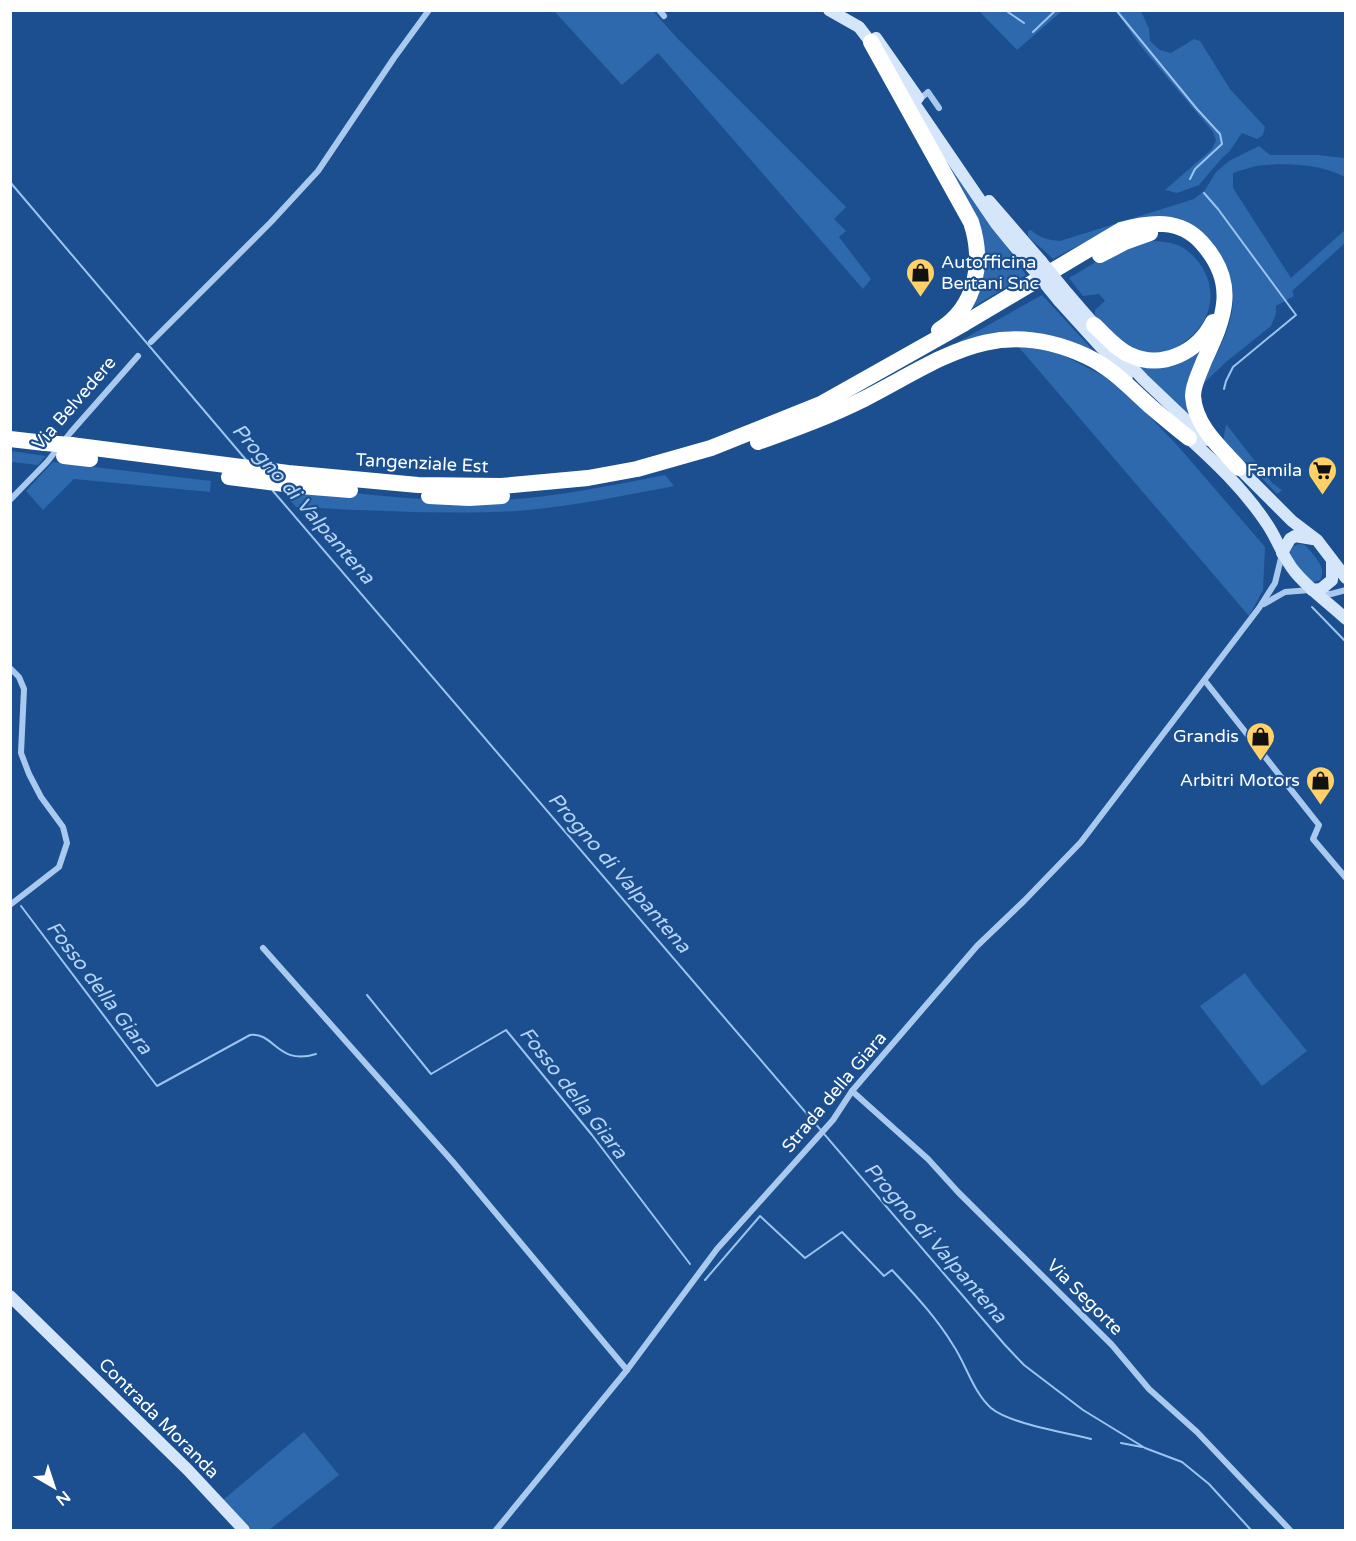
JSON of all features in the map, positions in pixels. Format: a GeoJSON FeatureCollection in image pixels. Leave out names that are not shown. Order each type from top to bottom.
{"type":"FeatureCollection","features":[{"type":"Feature","properties":{"kind":"highway"},"geometry":{"type":"LineString","coordinates":[[821,404],[945,327],[970,296],[976,278],[978,241],[971,222],[871,42]]}},
{"type":"Feature","properties":{"kind":"highway"},"geometry":{"type":"LineString","coordinates":[[821,404],[965,323],[1121,230],[1146,223],[1162,223],[1181,228],[1198,238],[1210,251],[1220,269],[1226,294],[1222,322],[1193,392],[1195,411],[1200,420],[1211,437],[1239,468]]}},
{"type":"Feature","properties":{"kind":"highway"},"geometry":{"type":"LineString","coordinates":[[812,422],[1125,242],[1145,234],[1159,232],[1172,235],[1191,245],[1205,258],[1212,269],[1218,287],[1216,313],[1203,338],[1183,354],[1151,361],[1130,355],[1094,325]]}},
{"type":"Feature","properties":{"kind":"highway"},"geometry":{"type":"LineString","coordinates":[[812,422],[863,400],[930,362],[969,346],[988,341],[1014,339],[1040,341],[1087,356],[1116,374],[1189,438]]}},
{"type":"Feature","properties":{"kind":"highway","name":"Tangenziale Est"},"geometry":{"type":"LineString","coordinates":[[201,468],[288,473],[418,485],[501,486],[588,478],[637,469],[711,448],[821,404]]}},
{"type":"Feature","properties":{"kind":"highway","name":"Tangenziale Est"},"geometry":{"type":"LineString","coordinates":[[10,450],[43,448],[68,450],[201,468],[300,486],[469,498],[557,492],[640,479],[720,456],[812,422]]}},
{"type":"Feature","properties":{"kind":"highway","name":"Tangenziale Est"},"geometry":{"type":"LineString","coordinates":[[10,439],[43,448]]}},
{"type":"Feature","properties":{"kind":"main road"},"geometry":{"type":"LineString","coordinates":[[829,10],[859,27],[997,225],[1036,265]]}},
{"type":"Feature","properties":{"kind":"main road"},"geometry":{"type":"LineString","coordinates":[[847,10],[876,38],[981,191],[1104,352],[1219,466],[1268,525],[1293,570],[1346,619]]}},
{"type":"Feature","properties":{"kind":"main road"},"geometry":{"type":"LineString","coordinates":[[1063,298],[1094,325],[1143,379],[1239,468],[1292,521],[1317,540],[1346,578]]}},
{"type":"Feature","properties":{"kind":"main road"},"geometry":{"type":"LineString","coordinates":[[1282,553],[1290,539],[1295,536],[1317,540]]}},
{"type":"Feature","properties":{"kind":"main road"},"geometry":{"type":"LineString","coordinates":[[1312,590],[1322,589],[1332,580],[1332,560]]}},
{"type":"Feature","properties":{"kind":"main road","name":"Contrada Moranda"},"geometry":{"type":"LineString","coordinates":[[10,1296],[188,1470],[244,1530]]}},
{"type":"Feature","properties":{"kind":"street"},"geometry":{"type":"LineString","coordinates":[[152,340],[271,222],[318,171],[429,10]]}},
{"type":"Feature","properties":{"kind":"street"},"geometry":{"type":"LineString","coordinates":[[919,100],[928,92],[939,108]]}},
{"type":"Feature","properties":{"kind":"street","name":"Via Belvedere"},"geometry":{"type":"LineString","coordinates":[[10,500],[47,462],[138,356]]}},
{"type":"Feature","properties":{"kind":"street","name":"Strada della Giara"},"geometry":{"type":"LineString","coordinates":[[496,1530],[627,1370],[717,1249],[833,1120],[852,1091],[977,946],[1024,902],[1081,842],[1259,608],[1275,584],[1282,553]]}},
{"type":"Feature","properties":{"kind":"street","name":"Strada della Giara"},"geometry":{"type":"LineString","coordinates":[[1259,608],[1279,594],[1294,590],[1312,590],[1331,594],[1346,590]]}},
{"type":"Feature","properties":{"kind":"street"},"geometry":{"type":"LineString","coordinates":[[10,668],[19,677],[24,689],[21,753],[41,797],[63,827],[67,843],[59,867],[33,890],[10,905]]}},
{"type":"Feature","properties":{"kind":"street"},"geometry":{"type":"LineString","coordinates":[[1205,681],[1319,825],[1313,839],[1346,879]]}},
{"type":"Feature","properties":{"kind":"street"},"geometry":{"type":"LineString","coordinates":[[263,948],[453,1162],[627,1370]]}},
{"type":"Feature","properties":{"kind":"street","name":"Via Segorte"},"geometry":{"type":"LineString","coordinates":[[852,1091],[928,1159],[958,1192],[1112,1345],[1149,1389],[1204,1440],[1290,1530]]}},
{"type":"Feature","properties":{"kind":"shaded area"},"geometry":{"type":"Polygon","coordinates":[[[554,11],[653,11],[678,39],[846,207],[834,219],[846,231],[839,237],[871,279],[863,289],[658,53],[622,85],[554,11]]]}},
{"type":"Feature","properties":{"kind":"shaded area"},"geometry":{"type":"Polygon","coordinates":[[[979,11],[1062,11],[1017,50],[979,11]]]}},
{"type":"Feature","properties":{"kind":"shaded area"},"geometry":{"type":"Polygon","coordinates":[[[1116,11],[1141,11],[1149,29],[1150,41],[1160,50],[1171,53],[1194,39],[1200,41],[1230,89],[1265,127],[1263,135],[1257,139],[1242,133],[1229,152],[1199,185],[1177,193],[1165,190],[1212,149],[1216,140],[1213,132],[1139,44],[1116,11]]]}},
{"type":"Feature","properties":{"kind":"shaded area"},"geometry":{"type":"Polygon","coordinates":[[[921,123],[1026,275],[957,317],[980,259],[921,123]]]}},
{"type":"Feature","properties":{"kind":"shaded area"},"geometry":{"type":"Polygon","coordinates":[[[1259,146],[1270,155],[1318,155],[1345,158],[1345,177],[1317,167],[1286,164],[1258,166],[1233,173],[1233,188],[1291,278],[1345,230],[1345,243],[1292,291],[1294,296],[1276,306],[1276,314],[1271,326],[1226,362],[1200,387],[1228,328],[1233,303],[1232,292],[1218,269],[1184,224],[1102,233],[1053,259],[1028,236],[1028,231],[1031,230],[1044,238],[1060,241],[1194,199],[1205,190],[1216,172],[1229,161],[1259,146]]]}},
{"type":"Feature","properties":{"kind":"shaded area"},"geometry":{"type":"Polygon","coordinates":[[[1150,241],[1177,245],[1196,259],[1209,282],[1209,306],[1198,329],[1178,347],[1165,352],[1139,353],[1119,341],[1095,317],[1095,310],[1105,301],[1099,294],[1083,296],[1069,278],[1101,259],[1150,241]]]}},
{"type":"Feature","properties":{"kind":"shaded area"},"geometry":{"type":"Polygon","coordinates":[[[1042,295],[1103,361],[1059,340],[951,346],[1042,295]]]}},
{"type":"Feature","properties":{"kind":"shaded area"},"geometry":{"type":"Polygon","coordinates":[[[1203,344],[1193,420],[1134,363],[1203,344]]]}},
{"type":"Feature","properties":{"kind":"shaded area"},"geometry":{"type":"Polygon","coordinates":[[[1017,345],[1061,354],[1117,383],[1177,445],[1265,547],[1263,590],[1249,616],[1017,345]]]}},
{"type":"Feature","properties":{"kind":"shaded area"},"geometry":{"type":"Polygon","coordinates":[[[1226,424],[1272,483],[1282,490],[1279,493],[1276,493],[1248,463],[1236,457],[1223,442],[1226,424]]]}},
{"type":"Feature","properties":{"kind":"shaded area"},"geometry":{"type":"Polygon","coordinates":[[[11,451],[46,456],[38,465],[11,462],[11,451]]]}},
{"type":"Feature","properties":{"kind":"shaded area"},"geometry":{"type":"Polygon","coordinates":[[[53,462],[211,481],[210,492],[74,479],[43,510],[26,491],[53,462]]]}},
{"type":"Feature","properties":{"kind":"shaded area"},"geometry":{"type":"Polygon","coordinates":[[[665,475],[674,486],[561,506],[493,512],[419,512],[296,507],[276,484],[404,498],[480,501],[550,495],[665,475]]]}},
{"type":"Feature","properties":{"kind":"shaded area"},"geometry":{"type":"Polygon","coordinates":[[[1299,544],[1305,545],[1321,566],[1320,580],[1313,582],[1291,556],[1290,551],[1299,544]]]}},
{"type":"Feature","properties":{"kind":"shaded area"},"geometry":{"type":"Polygon","coordinates":[[[1245,973],[1307,1051],[1262,1086],[1200,1006],[1245,973]]]}},
{"type":"Feature","properties":{"kind":"shaded area"},"geometry":{"type":"Polygon","coordinates":[[[304,1432],[339,1475],[269,1530],[252,1530],[223,1500],[304,1432]]]}},
{"type":"Feature","properties":{"kind":"waterway"},"geometry":{"type":"LineString","coordinates":[[1005,10],[1024,23]]}},
{"type":"Feature","properties":{"kind":"waterway"},"geometry":{"type":"LineString","coordinates":[[1033,32],[1056,10]]}},
{"type":"Feature","properties":{"kind":"waterway"},"geometry":{"type":"LineString","coordinates":[[1116,10],[1220,134],[1222,144],[1195,169],[1190,179]]}},
{"type":"Feature","properties":{"kind":"waterway","name":"Progno di Valpantena"},"geometry":{"type":"LineString","coordinates":[[10,182],[247,461]]}},
{"type":"Feature","properties":{"kind":"waterway"},"geometry":{"type":"LineString","coordinates":[[1204,193],[1296,315],[1233,367],[1224,389]]}},
{"type":"Feature","properties":{"kind":"waterway","name":"Progno di Valpantena"},"geometry":{"type":"LineString","coordinates":[[273,491],[1005,1345],[1024,1365],[1083,1410],[1145,1448],[1182,1462],[1209,1484],[1251,1530]]}},
{"type":"Feature","properties":{"kind":"waterway"},"geometry":{"type":"LineString","coordinates":[[1312,607],[1346,642]]}},
{"type":"Feature","properties":{"kind":"waterway","name":"Fosso della Giara"},"geometry":{"type":"LineString","coordinates":[[21,906],[157,1086],[250,1035],[265,1038],[293,1056],[303,1057],[316,1054]]}},
{"type":"Feature","properties":{"kind":"waterway","name":"Fosso della Giara"},"geometry":{"type":"LineString","coordinates":[[367,995],[431,1074],[506,1030],[592,1135],[690,1264]]}},
{"type":"Feature","properties":{"kind":"waterway","name":"Fosso della Giara"},"geometry":{"type":"LineString","coordinates":[[705,1280],[760,1216],[805,1258],[842,1232],[884,1276],[892,1270],[924,1306],[958,1353],[974,1386],[991,1408],[1011,1419],[1091,1439]]}},
{"type":"Feature","properties":{"kind":"waterway","name":"Fosso della Giara"},"geometry":{"type":"LineString","coordinates":[[1121,1443],[1142,1447]]}},
{"type":"Feature","properties":{"kind":"place","name":"Autofficina Bertani Snc"},"geometry":{"type":"Point","coordinates":[920,298]}},
{"type":"Feature","properties":{"kind":"place","name":"Famila"},"geometry":{"type":"Point","coordinates":[1323,496]}},
{"type":"Feature","properties":{"kind":"place","name":"Grandis"},"geometry":{"type":"Point","coordinates":[1260,762]}},
{"type":"Feature","properties":{"kind":"place","name":"Arbitri Motors"},"geometry":{"type":"Point","coordinates":[1321,806]}}]}
